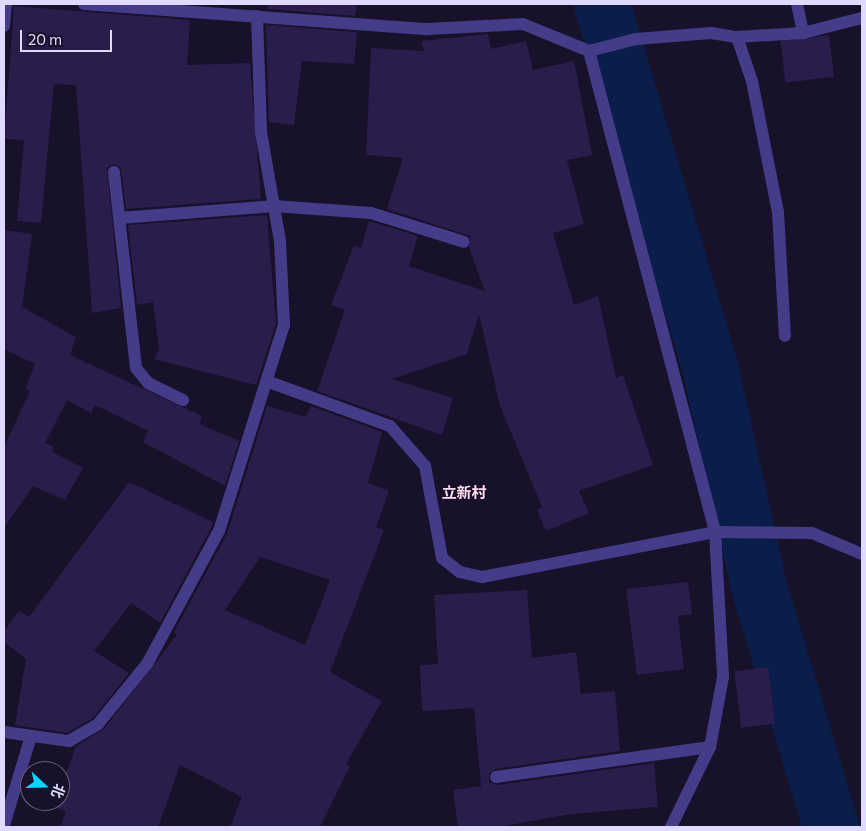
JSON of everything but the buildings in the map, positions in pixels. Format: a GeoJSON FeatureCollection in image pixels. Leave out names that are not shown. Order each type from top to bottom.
{"type":"FeatureCollection","features":[{"type":"Feature","properties":{"kind":"street"},"geometry":{"type":"LineString","coordinates":[[4,26],[6,4]]}},
{"type":"Feature","properties":{"kind":"street"},"geometry":{"type":"LineString","coordinates":[[84,4],[427,29],[523,24],[594,50],[636,39],[711,33],[737,37],[803,33],[862,18]]}},
{"type":"Feature","properties":{"kind":"street"},"geometry":{"type":"LineString","coordinates":[[797,4],[803,33]]}},
{"type":"Feature","properties":{"kind":"street"},"geometry":{"type":"LineString","coordinates":[[4,732],[69,741],[98,724],[147,664],[219,531],[268,382],[284,325],[274,206],[261,132],[257,16]]}},
{"type":"Feature","properties":{"kind":"street"},"geometry":{"type":"LineString","coordinates":[[737,37],[752,82],[778,212],[785,336]]}},
{"type":"Feature","properties":{"kind":"street"},"geometry":{"type":"LineString","coordinates":[[594,50],[715,532],[723,677],[710,747],[671,827]]}},
{"type":"Feature","properties":{"kind":"street"},"geometry":{"type":"LineString","coordinates":[[114,172],[136,368],[148,383],[183,400]]}},
{"type":"Feature","properties":{"kind":"street"},"geometry":{"type":"LineString","coordinates":[[119,218],[274,206],[371,213],[464,242]]}},
{"type":"Feature","properties":{"kind":"street"},"geometry":{"type":"LineString","coordinates":[[268,382],[390,426],[425,466],[442,558],[460,572],[482,578],[715,532],[812,533],[862,554]]}},
{"type":"Feature","properties":{"kind":"street"},"geometry":{"type":"LineString","coordinates":[[4,826],[31,736]]}},
{"type":"Feature","properties":{"kind":"street"},"geometry":{"type":"LineString","coordinates":[[496,777],[710,747]]}},
{"type":"Feature","properties":{"kind":"waterway"},"geometry":{"type":"LineString","coordinates":[[602,4],[710,366],[759,587],[831,827]]}},
{"type":"Feature","properties":{"kind":"district","name":"立新村"},"geometry":{"type":"Point","coordinates":[464,493]}}]}
